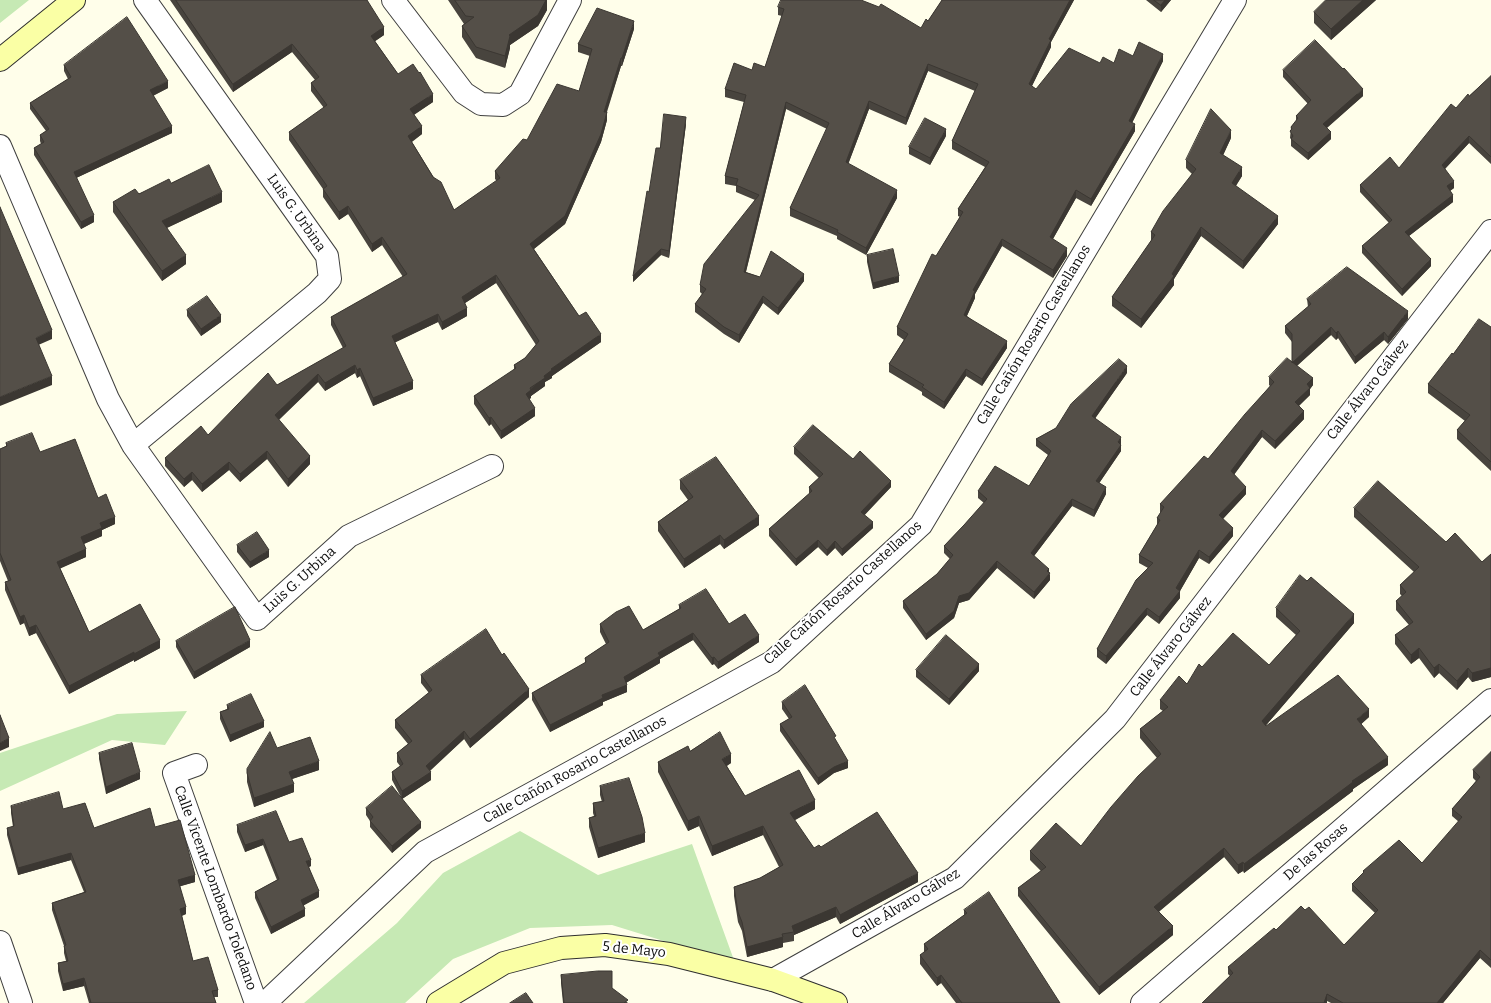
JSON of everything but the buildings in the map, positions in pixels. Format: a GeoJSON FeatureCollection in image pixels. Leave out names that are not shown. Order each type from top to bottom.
{"type":"FeatureCollection","features":[{"type":"Feature","properties":{"kind":"street"},"geometry":{"type":"LineString","coordinates":[[0,60],[74,0]]}},
{"type":"Feature","properties":{"kind":"street","name":"Luis G. Urbina"},"geometry":{"type":"LineString","coordinates":[[133,445],[317,293],[330,279],[327,256],[145,0]]}},
{"type":"Feature","properties":{"kind":"street"},"geometry":{"type":"LineString","coordinates":[[393,0],[464,93],[482,104],[503,105],[520,94],[570,0]]}},
{"type":"Feature","properties":{"kind":"street","name":"Calle Cañón Rosario Castellanos"},"geometry":{"type":"LineString","coordinates":[[265,1003],[425,852],[772,662],[920,525],[1235,0]]}},
{"type":"Feature","properties":{"kind":"street","name":"Luis G. Urbina"},"geometry":{"type":"LineString","coordinates":[[0,146],[108,399],[133,445],[257,619],[349,536],[492,466]]}},
{"type":"Feature","properties":{"kind":"street","name":"Calle Álvaro Gálvez"},"geometry":{"type":"LineString","coordinates":[[773,980],[955,878],[1115,719],[1491,231]]}},
{"type":"Feature","properties":{"kind":"street","name":"De las Rosas"},"geometry":{"type":"LineString","coordinates":[[1142,1003],[1491,700]]}},
{"type":"Feature","properties":{"kind":"street","name":"Calle Vicente Lombardo Toledano"},"geometry":{"type":"LineString","coordinates":[[196,765],[174,773],[256,1003]]}},
{"type":"Feature","properties":{"kind":"street"},"geometry":{"type":"LineString","coordinates":[[0,942],[21,1003]]}},
{"type":"Feature","properties":{"kind":"street","name":"5 de Mayo"},"geometry":{"type":"LineString","coordinates":[[438,1003],[504,963],[561,948],[605,945],[669,954],[773,980],[812,998],[836,1003]]}},
{"type":"Feature","properties":{"kind":"green space"},"geometry":{"type":"Polygon","coordinates":[[[0,0],[29,0],[0,23],[0,0]]]}},
{"type":"Feature","properties":{"kind":"green space"},"geometry":{"type":"Polygon","coordinates":[[[187,711],[165,745],[112,740],[0,791],[0,753],[117,714],[187,711]]]}},
{"type":"Feature","properties":{"kind":"green space"},"geometry":{"type":"Polygon","coordinates":[[[520,831],[598,875],[692,844],[735,963],[612,925],[530,928],[453,959],[405,1003],[304,1003],[397,923],[443,873],[520,831]]]}}]}
